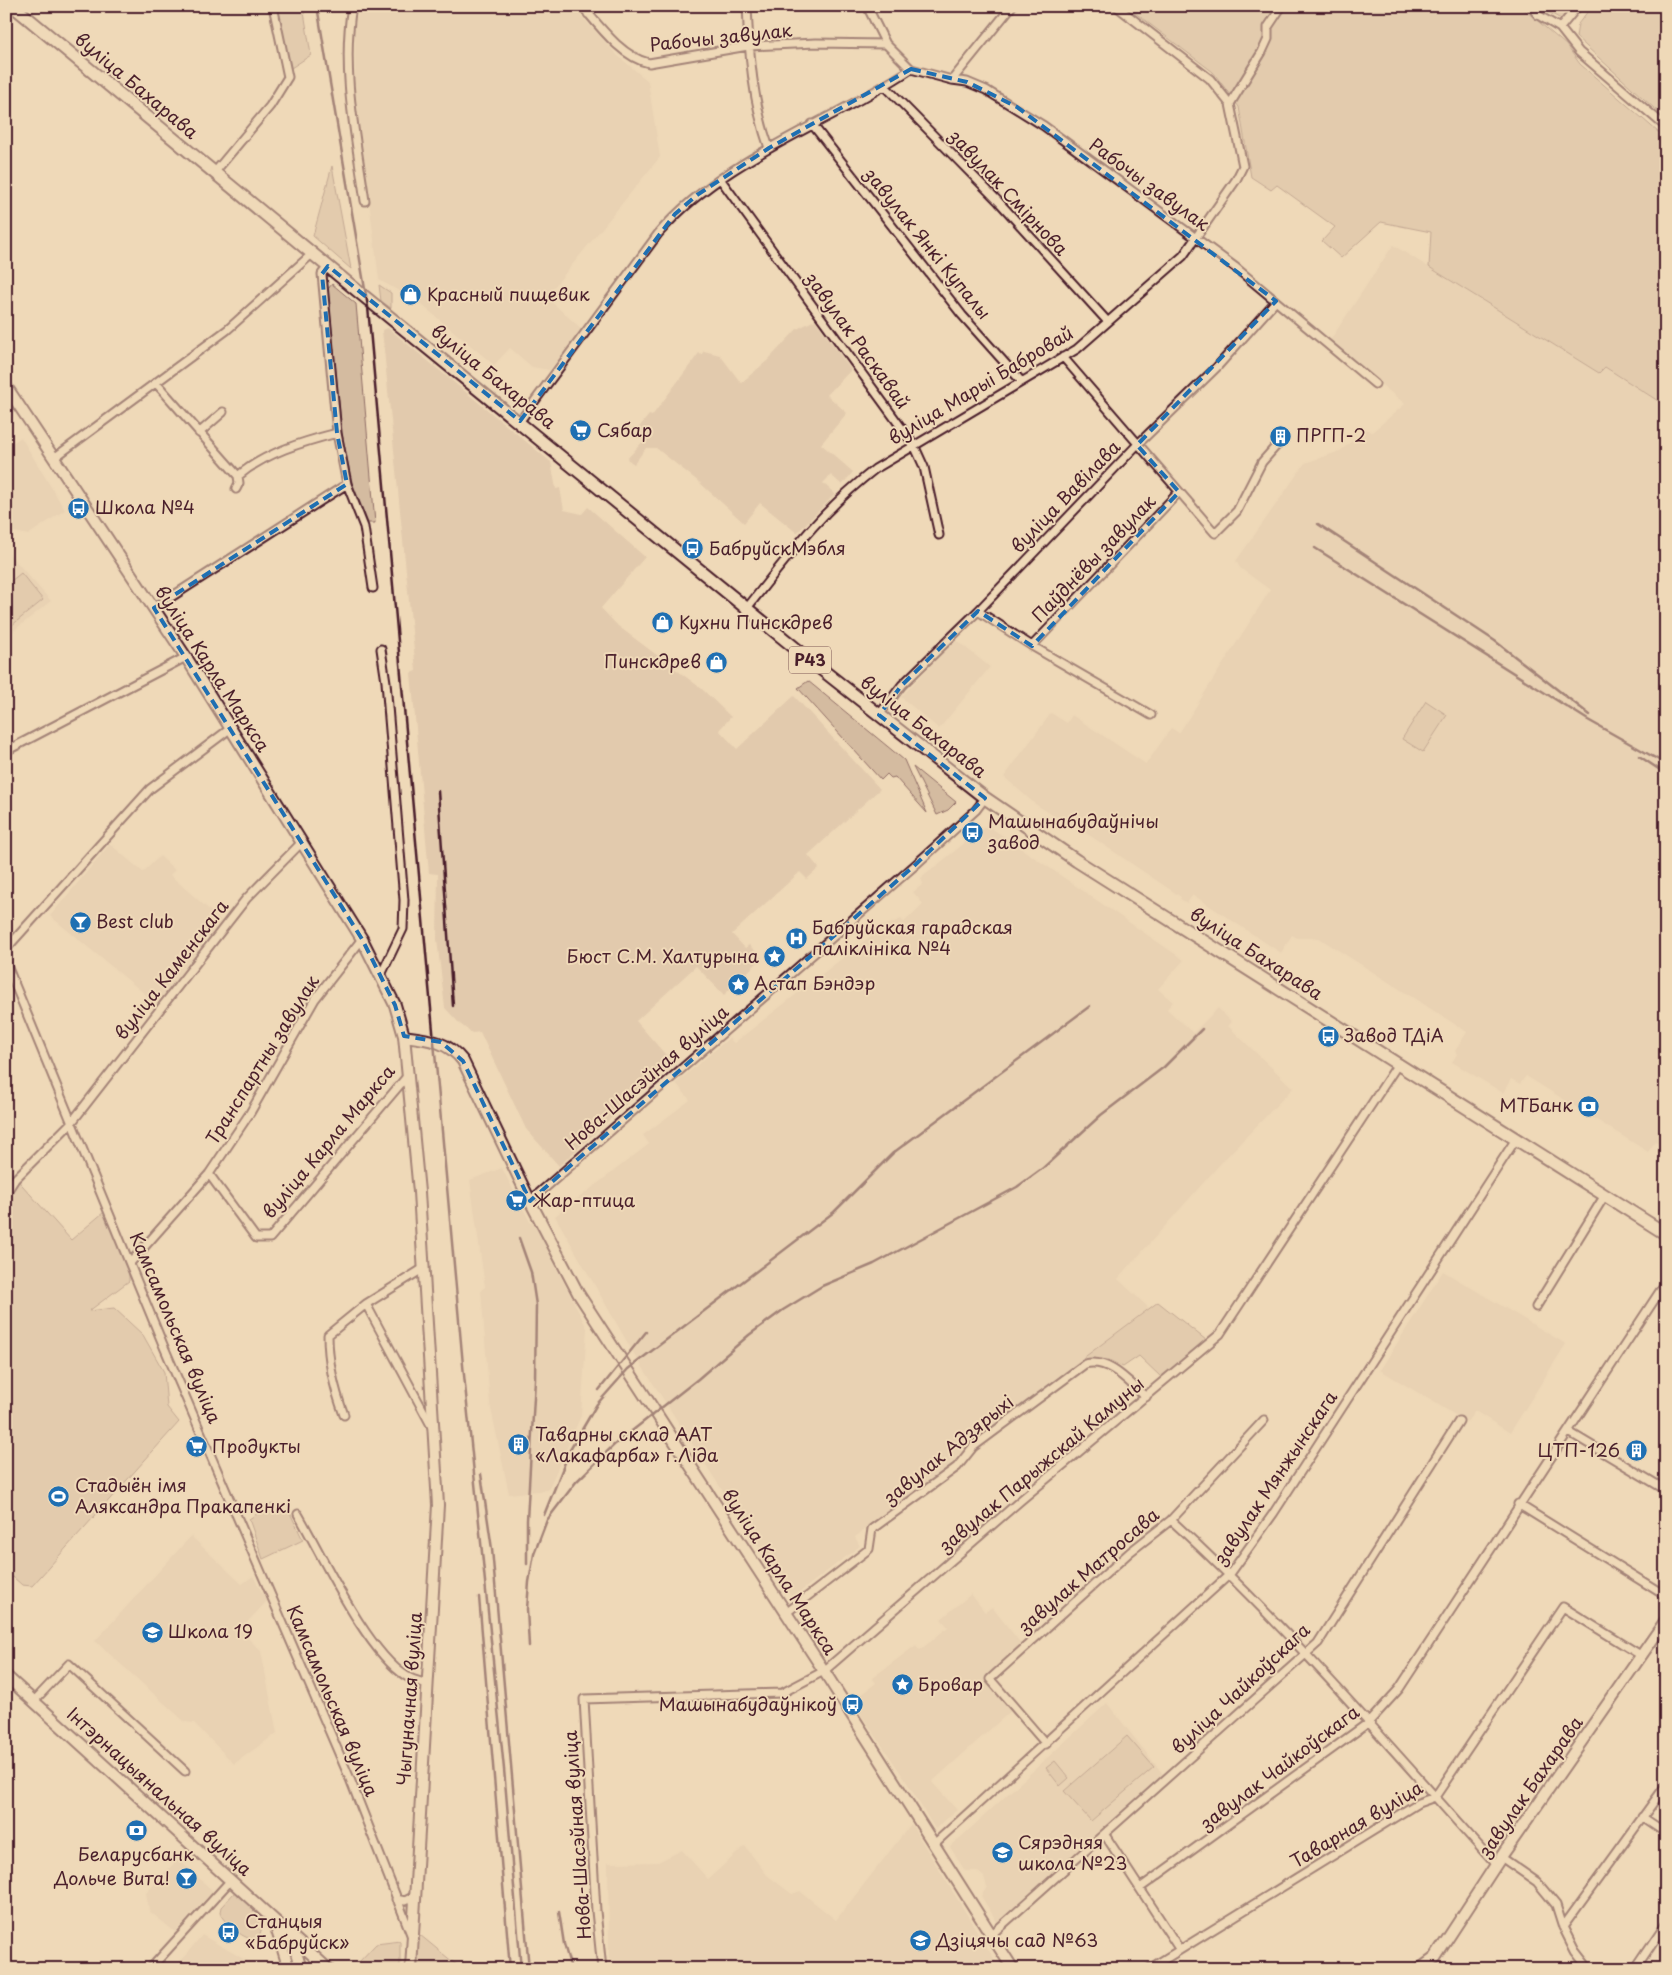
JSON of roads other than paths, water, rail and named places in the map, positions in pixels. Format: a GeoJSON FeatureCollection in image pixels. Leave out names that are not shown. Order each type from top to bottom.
{"type":"FeatureCollection","features":[{"type":"Feature","properties":{"kind":"main road","name":"вуліца Бахарава"},"geometry":{"type":"LineString","coordinates":[[13,6],[747,608],[985,798],[1078,861],[1666,1234]]}},
{"type":"Feature","properties":{"kind":"main road","name":"вуліца Карла Маркса"},"geometry":{"type":"LineString","coordinates":[[6,386],[154,608],[362,939],[395,1005],[404,1036],[409,1074]]}},
{"type":"Feature","properties":{"kind":"main road","name":"вуліца Карла Маркса"},"geometry":{"type":"LineString","coordinates":[[404,1036],[440,1042],[458,1055],[469,1070],[530,1201],[578,1293],[824,1671],[1013,1969]]}},
{"type":"Feature","properties":{"kind":"main road","name":"Чыгуначная вуліца"},"geometry":{"type":"LineString","coordinates":[[409,1074],[424,1268],[438,1505],[411,1969]]}},
{"type":"Feature","properties":{"kind":"main road","name":"завулак Бахарава"},"geometry":{"type":"LineString","coordinates":[[1420,1969],[1435,1958],[1498,1861],[1666,1620]]}},
{"type":"Feature","properties":{"kind":"main road","name":"Інтэрнацыянальная вуліца"},"geometry":{"type":"LineString","coordinates":[[6,1676],[274,1920],[290,1969]]}},
{"type":"Feature","properties":{"kind":"main road"},"geometry":{"type":"LineString","coordinates":[[274,1920],[292,1944],[301,1969]]}},
{"type":"Feature","properties":{"kind":"main road"},"geometry":{"type":"LineString","coordinates":[[274,1920],[328,1969]]}},
{"type":"Feature","properties":{"kind":"street"},"geometry":{"type":"LineString","coordinates":[[214,172],[270,106],[288,76],[273,6]]}},
{"type":"Feature","properties":{"kind":"street"},"geometry":{"type":"LineString","coordinates":[[352,6],[348,30],[350,96],[365,200]]}},
{"type":"Feature","properties":{"kind":"street","name":"Рабочы завулак"},"geometry":{"type":"LineString","coordinates":[[582,6],[624,51],[636,60],[649,63],[748,46],[816,43],[886,44]]}},
{"type":"Feature","properties":{"kind":"street"},"geometry":{"type":"LineString","coordinates":[[588,14],[595,6]]}},
{"type":"Feature","properties":{"kind":"street"},"geometry":{"type":"LineString","coordinates":[[747,6],[748,46],[759,120],[769,148]]}},
{"type":"Feature","properties":{"kind":"street","name":"Рабочы завулак"},"geometry":{"type":"LineString","coordinates":[[867,6],[886,44],[912,68],[952,80],[968,82],[1017,107],[1235,267],[1375,384]]}},
{"type":"Feature","properties":{"kind":"street"},"geometry":{"type":"LineString","coordinates":[[952,80],[1012,6]]}},
{"type":"Feature","properties":{"kind":"street"},"geometry":{"type":"LineString","coordinates":[[1116,6],[1210,79],[1230,104],[1262,52],[1268,39],[1268,27],[1282,6]]}},
{"type":"Feature","properties":{"kind":"street"},"geometry":{"type":"LineString","coordinates":[[1531,6],[1538,15],[1560,28],[1578,52],[1666,127]]}},
{"type":"Feature","properties":{"kind":"street"},"geometry":{"type":"LineString","coordinates":[[1560,28],[1578,6]]}},
{"type":"Feature","properties":{"kind":"street"},"geometry":{"type":"LineString","coordinates":[[520,421],[658,234],[675,214],[697,194],[769,148],[885,86],[912,68]]}},
{"type":"Feature","properties":{"kind":"street","name":"завулак Смірнова"},"geometry":{"type":"LineString","coordinates":[[885,86],[998,202],[1108,322]]}},
{"type":"Feature","properties":{"kind":"street","name":"вуліца Марыі Бабровай"},"geometry":{"type":"LineString","coordinates":[[747,608],[809,529],[846,491],[875,468],[1077,349],[1183,256],[1196,240],[1243,166],[1230,104]]}},
{"type":"Feature","properties":{"kind":"street","name":"завулак Янкі Купалы"},"geometry":{"type":"LineString","coordinates":[[812,124],[962,314],[1021,381]]}},
{"type":"Feature","properties":{"kind":"street","name":"завулак Раскавай"},"geometry":{"type":"LineString","coordinates":[[721,180],[914,445],[924,467],[939,535]]}},
{"type":"Feature","properties":{"kind":"street"},"geometry":{"type":"LineString","coordinates":[[54,458],[227,330],[313,253]]}},
{"type":"Feature","properties":{"kind":"street"},"geometry":{"type":"LineString","coordinates":[[328,266],[322,274],[337,433],[347,484],[364,527],[373,588]]}},
{"type":"Feature","properties":{"kind":"street","name":"вуліца Вавілава"},"geometry":{"type":"LineString","coordinates":[[879,715],[902,685],[978,611],[1137,445],[1217,367],[1276,301]]}},
{"type":"Feature","properties":{"kind":"street","name":"Паўднёвы завулак"},"geometry":{"type":"LineString","coordinates":[[1063,357],[1137,445],[1215,533],[1236,511],[1262,462],[1277,445]]}},
{"type":"Feature","properties":{"kind":"street"},"geometry":{"type":"LineString","coordinates":[[156,383],[238,476],[239,484],[236,489]]}},
{"type":"Feature","properties":{"kind":"street"},"geometry":{"type":"LineString","coordinates":[[199,433],[223,412]]}},
{"type":"Feature","properties":{"kind":"street"},"geometry":{"type":"LineString","coordinates":[[238,476],[254,462],[311,439],[337,433]]}},
{"type":"Feature","properties":{"kind":"street"},"geometry":{"type":"LineString","coordinates":[[154,608],[347,484]]}},
{"type":"Feature","properties":{"kind":"street","name":"Паўднёвы завулак"},"geometry":{"type":"LineString","coordinates":[[1032,646],[1179,492]]}},
{"type":"Feature","properties":{"kind":"street"},"geometry":{"type":"LineString","coordinates":[[978,611],[1032,646],[1151,715]]}},
{"type":"Feature","properties":{"kind":"street"},"geometry":{"type":"LineString","coordinates":[[381,649],[387,691],[404,900],[403,928],[381,975]]}},
{"type":"Feature","properties":{"kind":"street"},"geometry":{"type":"LineString","coordinates":[[6,751],[186,658]]}},
{"type":"Feature","properties":{"kind":"street"},"geometry":{"type":"LineString","coordinates":[[6,949],[150,789],[231,728]]}},
{"type":"Feature","properties":{"kind":"street","name":"Нова-Шасэйная вуліца"},"geometry":{"type":"LineString","coordinates":[[530,1201],[914,866],[976,810],[985,798]]}},
{"type":"Feature","properties":{"kind":"street","name":"вуліца Каменскага"},"geometry":{"type":"LineString","coordinates":[[6,1192],[16,1179],[72,1122],[246,899],[302,842]]}},
{"type":"Feature","properties":{"kind":"street","name":"Транспартны завулак"},"geometry":{"type":"LineString","coordinates":[[131,1262],[208,1174],[250,1113],[315,999],[362,939]]}},
{"type":"Feature","properties":{"kind":"street","name":"Камсамольская вуліца"},"geometry":{"type":"LineString","coordinates":[[6,963],[131,1262],[164,1347],[350,1779],[412,1938]]}},
{"type":"Feature","properties":{"kind":"street","name":"завулак Парыжскай Камуны"},"geometry":{"type":"LineString","coordinates":[[584,1699],[782,1694],[824,1671],[1014,1507],[1220,1334],[1398,1064]]}},
{"type":"Feature","properties":{"kind":"street","name":"вуліца Карла Маркса"},"geometry":{"type":"LineString","coordinates":[[208,1174],[256,1238],[270,1238],[409,1074]]}},
{"type":"Feature","properties":{"kind":"street","name":"завулак Мянжынскага"},"geometry":{"type":"LineString","coordinates":[[934,1844],[1046,1744],[1230,1574],[1273,1514],[1516,1139]]}},
{"type":"Feature","properties":{"kind":"street"},"geometry":{"type":"LineString","coordinates":[[1536,1307],[1604,1195]]}},
{"type":"Feature","properties":{"kind":"street"},"geometry":{"type":"LineString","coordinates":[[344,1415],[332,1383],[328,1361],[328,1335],[366,1304],[424,1268]]}},
{"type":"Feature","properties":{"kind":"street","name":"завулак Чайкоўскага"},"geometry":{"type":"LineString","coordinates":[[1140,1888],[1368,1723],[1399,1689],[1518,1504],[1569,1432],[1666,1282]]}},
{"type":"Feature","properties":{"kind":"street","name":"Чыгуначная вуліца"},"geometry":{"type":"LineString","coordinates":[[366,1304],[434,1430]]}},
{"type":"Feature","properties":{"kind":"street","name":"завулак Адзярыхі"},"geometry":{"type":"LineString","coordinates":[[786,1613],[869,1549],[872,1529],[957,1466],[973,1447],[1084,1364],[1094,1362],[1108,1365],[1146,1398]]}},
{"type":"Feature","properties":{"kind":"street","name":"завулак Матросава"},"geometry":{"type":"LineString","coordinates":[[1046,1744],[990,1679],[1130,1552],[1171,1520],[1264,1420]]}},
{"type":"Feature","properties":{"kind":"street","name":"вуліца Чайкоўскага"},"geometry":{"type":"LineString","coordinates":[[991,1935],[1318,1643],[1459,1421]]}},
{"type":"Feature","properties":{"kind":"street"},"geometry":{"type":"LineString","coordinates":[[1569,1432],[1666,1490]]}},
{"type":"Feature","properties":{"kind":"street"},"geometry":{"type":"LineString","coordinates":[[1518,1504],[1666,1596]]}},
{"type":"Feature","properties":{"kind":"street"},"geometry":{"type":"LineString","coordinates":[[298,1514],[346,1599],[380,1652],[407,1676],[428,1684]]}},
{"type":"Feature","properties":{"kind":"street"},"geometry":{"type":"LineString","coordinates":[[1171,1520],[1230,1574],[1435,1797],[1498,1861],[1537,1882],[1556,1906],[1563,1927],[1575,1951],[1589,1969]]}},
{"type":"Feature","properties":{"kind":"street","name":"Таварная вуліца"},"geometry":{"type":"LineString","coordinates":[[1148,1969],[1418,1803],[1435,1797],[1563,1608],[1642,1656]]}},
{"type":"Feature","properties":{"kind":"street"},"geometry":{"type":"LineString","coordinates":[[34,1701],[69,1664],[185,1772]]}},
{"type":"Feature","properties":{"kind":"street","name":"Нова-Шасэйная вуліца"},"geometry":{"type":"LineString","coordinates":[[584,1699],[596,1911],[602,1969]]}},
{"type":"Feature","properties":{"kind":"street"},"geometry":{"type":"LineString","coordinates":[[1563,1927],[1666,1785]]}},
{"type":"Feature","properties":{"kind":"street"},"geometry":{"type":"LineString","coordinates":[[1642,1817],[1666,1833]]}},
{"type":"Feature","properties":{"kind":"street"},"geometry":{"type":"LineString","coordinates":[[1105,1835],[1180,1950]]}},
{"type":"Feature","properties":{"kind":"street"},"geometry":{"type":"LineString","coordinates":[[150,1969],[231,1880]]}},
{"type":"Feature","properties":{"kind":"street"},"geometry":{"type":"LineString","coordinates":[[396,1899],[405,1901],[414,1896]]}},
{"type":"Feature","properties":{"kind":"street"},"geometry":{"type":"LineString","coordinates":[[1635,1969],[1663,1933],[1666,1923]]}},
{"type":"Feature","properties":{"kind":"railway"},"geometry":{"type":"LineString","coordinates":[[317,6],[368,307],[463,1365],[504,1769],[521,1969]]}},
{"type":"Feature","properties":{"kind":"railway"},"geometry":{"type":"LineString","coordinates":[[1318,524],[1495,641],[1590,715]]}},
{"type":"Feature","properties":{"kind":"railway"},"geometry":{"type":"LineString","coordinates":[[1315,548],[1588,720],[1666,764]]}},
{"type":"Feature","properties":{"kind":"railway"},"geometry":{"type":"LineString","coordinates":[[1639,756],[1666,774]]}},
{"type":"Feature","properties":{"kind":"railway"},"geometry":{"type":"LineString","coordinates":[[438,791],[453,1006]]}},
{"type":"Feature","properties":{"kind":"railway"},"geometry":{"type":"LineString","coordinates":[[544,1515],[570,1450],[597,1404],[628,1369],[834,1212],[893,1153],[1090,1006]]}},
{"type":"Feature","properties":{"kind":"railway"},"geometry":{"type":"LineString","coordinates":[[529,1646],[527,1609],[529,1582],[534,1554],[547,1520],[576,1482],[614,1445],[698,1379],[749,1335],[783,1310],[822,1286],[874,1264],[1017,1187],[1043,1168],[1101,1115],[1164,1067],[1202,1029]]}},
{"type":"Feature","properties":{"kind":"railway"},"geometry":{"type":"LineString","coordinates":[[519,1238],[531,1272],[536,1305],[535,1380],[527,1520],[527,1564]]}},
{"type":"Feature","properties":{"kind":"railway"},"geometry":{"type":"LineString","coordinates":[[599,1390],[646,1332]]}},
{"type":"Feature","properties":{"kind":"railway"},"geometry":{"type":"LineString","coordinates":[[481,1474],[492,1549],[529,1969]]}},
{"type":"Feature","properties":{"kind":"railway"},"geometry":{"type":"LineString","coordinates":[[479,1597],[510,1969]]}},
{"type":"Feature","properties":{"kind":"railway"},"geometry":{"type":"LineString","coordinates":[[559,1912],[564,1944],[571,1969]]}},
{"type":"Feature","properties":{"kind":"place","name":"Красный пищевик"},"geometry":{"type":"Point","coordinates":[411,295]}},
{"type":"Feature","properties":{"kind":"place","name":"Сябар"},"geometry":{"type":"Point","coordinates":[581,431]}},
{"type":"Feature","properties":{"kind":"place","name":"ПРГП-2"},"geometry":{"type":"Point","coordinates":[1280,436]}},
{"type":"Feature","properties":{"kind":"place","name":"Школа №4"},"geometry":{"type":"Point","coordinates":[79,508]}},
{"type":"Feature","properties":{"kind":"place","name":"БабруйскМэбля"},"geometry":{"type":"Point","coordinates":[693,549]}},
{"type":"Feature","properties":{"kind":"place","name":"Кухни Пинскдрев"},"geometry":{"type":"Point","coordinates":[663,623]}},
{"type":"Feature","properties":{"kind":"place","name":"Пинскдрев"},"geometry":{"type":"Point","coordinates":[717,662]}},
{"type":"Feature","properties":{"kind":"place","name":"Машынабудаўнічы завод"},"geometry":{"type":"Point","coordinates":[972,832]}},
{"type":"Feature","properties":{"kind":"place","name":"Best club"},"geometry":{"type":"Point","coordinates":[80,922]}},
{"type":"Feature","properties":{"kind":"place","name":"Бабруйская гарадская паліклініка №4"},"geometry":{"type":"Point","coordinates":[796,938]}},
{"type":"Feature","properties":{"kind":"place","name":"Бюст С.М. Халтурына"},"geometry":{"type":"Point","coordinates":[775,957]}},
{"type":"Feature","properties":{"kind":"place","name":"Астап Бэндэр"},"geometry":{"type":"Point","coordinates":[738,984]}},
{"type":"Feature","properties":{"kind":"place","name":"Завод ТДіА"},"geometry":{"type":"Point","coordinates":[1328,1036]}},
{"type":"Feature","properties":{"kind":"place","name":"МТБанк"},"geometry":{"type":"Point","coordinates":[1589,1106]}},
{"type":"Feature","properties":{"kind":"place","name":"Жар-птица"},"geometry":{"type":"Point","coordinates":[517,1201]}},
{"type":"Feature","properties":{"kind":"place","name":"Таварны склад ААТ «Лакафарба» г.Ліда"},"geometry":{"type":"Point","coordinates":[519,1445]}},
{"type":"Feature","properties":{"kind":"place","name":"Продукты"},"geometry":{"type":"Point","coordinates":[196,1447]}},
{"type":"Feature","properties":{"kind":"place","name":"ЦТП-126"},"geometry":{"type":"Point","coordinates":[1636,1451]}},
{"type":"Feature","properties":{"kind":"place","name":"Стадыён імя Аляксандра Пракапенкі"},"geometry":{"type":"Point","coordinates":[59,1496]}},
{"type":"Feature","properties":{"kind":"place","name":"Школа 19"},"geometry":{"type":"Point","coordinates":[152,1632]}},
{"type":"Feature","properties":{"kind":"place","name":"Бровар"},"geometry":{"type":"Point","coordinates":[902,1685]}},
{"type":"Feature","properties":{"kind":"place","name":"Машынабудаўнікоў"},"geometry":{"type":"Point","coordinates":[853,1705]}},
{"type":"Feature","properties":{"kind":"place","name":"Беларусбанк"},"geometry":{"type":"Point","coordinates":[136,1830]}},
{"type":"Feature","properties":{"kind":"place","name":"Сярэдняя школа №23"},"geometry":{"type":"Point","coordinates":[1002,1853]}},
{"type":"Feature","properties":{"kind":"place","name":"Дольче Вита!"},"geometry":{"type":"Point","coordinates":[186,1879]}},
{"type":"Feature","properties":{"kind":"place","name":"Станцыя «Бабруйск»"},"geometry":{"type":"Point","coordinates":[229,1932]}},
{"type":"Feature","properties":{"kind":"place","name":"Дзіцячы сад №63"},"geometry":{"type":"Point","coordinates":[920,1941]}}]}
